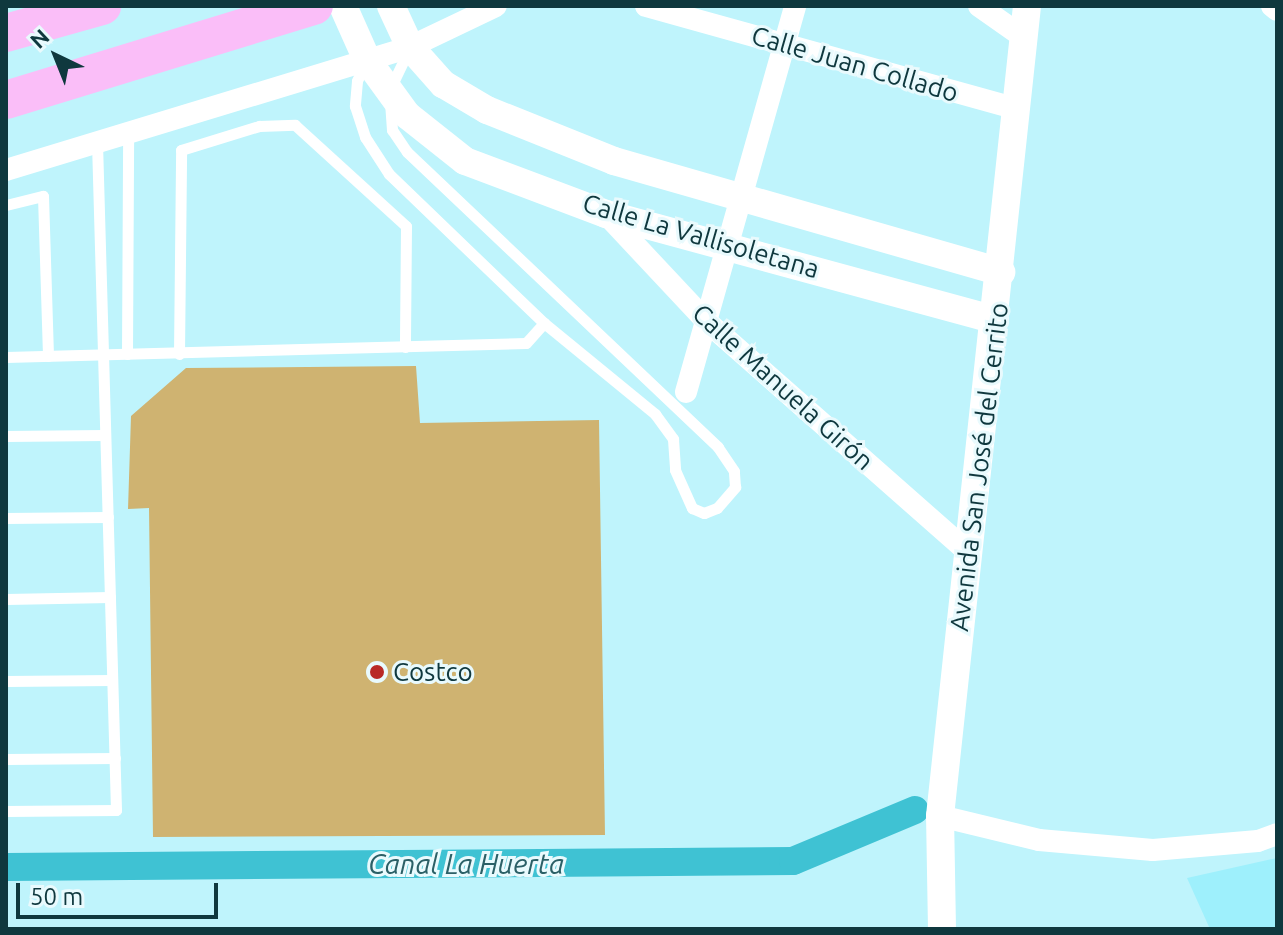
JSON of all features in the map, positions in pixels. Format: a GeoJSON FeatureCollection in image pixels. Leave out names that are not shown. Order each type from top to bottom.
{"type":"FeatureCollection","features":[{"type":"Feature","properties":{"kind":"highway"},"geometry":{"type":"LineString","coordinates":[[6,33],[102,6]]}},
{"type":"Feature","properties":{"kind":"highway"},"geometry":{"type":"LineString","coordinates":[[6,100],[314,6]]}},
{"type":"Feature","properties":{"kind":"street","name":"Calle La Vallisoletana"},"geometry":{"type":"LineString","coordinates":[[343,6],[367,60],[407,115],[465,161],[606,214],[728,244],[995,320]]}},
{"type":"Feature","properties":{"kind":"street","name":"Calle La Vallisoletana"},"geometry":{"type":"LineString","coordinates":[[391,6],[410,47],[443,84],[487,110],[614,161],[1001,272]]}},
{"type":"Feature","properties":{"kind":"street"},"geometry":{"type":"LineString","coordinates":[[6,170],[410,47],[496,6]]}},
{"type":"Feature","properties":{"kind":"street","name":"Calle Juan Collado"},"geometry":{"type":"LineString","coordinates":[[646,6],[1018,109]]}},
{"type":"Feature","properties":{"kind":"street"},"geometry":{"type":"LineString","coordinates":[[686,392],[795,6]]}},
{"type":"Feature","properties":{"kind":"street"},"geometry":{"type":"LineString","coordinates":[[979,6],[1023,37]]}},
{"type":"Feature","properties":{"kind":"street","name":"Avenida San José del Cerrito"},"geometry":{"type":"LineString","coordinates":[[942,929],[940,816],[1001,272],[1027,6]]}},
{"type":"Feature","properties":{"kind":"street"},"geometry":{"type":"LineString","coordinates":[[1272,6],[1277,10]]}},
{"type":"Feature","properties":{"kind":"street","name":"Calle Manuela Girón"},"geometry":{"type":"LineString","coordinates":[[606,214],[706,321],[968,552]]}},
{"type":"Feature","properties":{"kind":"street"},"geometry":{"type":"LineString","coordinates":[[940,816],[1039,840],[1153,850],[1258,841],[1277,834]]}},
{"type":"Feature","properties":{"kind":"lane"},"geometry":{"type":"LineString","coordinates":[[367,60],[357,81],[355,106],[365,137],[389,174],[544,323],[655,414],[673,439],[675,470],[692,508],[704,513],[728,500],[735,487],[734,471],[718,447],[407,152],[392,130],[389,91],[410,47]]}},
{"type":"Feature","properties":{"kind":"lane"},"geometry":{"type":"LineString","coordinates":[[179,354],[181,150],[271,126],[295,125],[406,226],[405,347]]}},
{"type":"Feature","properties":{"kind":"lane"},"geometry":{"type":"LineString","coordinates":[[127,354],[128,134]]}},
{"type":"Feature","properties":{"kind":"lane"},"geometry":{"type":"LineString","coordinates":[[6,811],[116,810],[97,144]]}},
{"type":"Feature","properties":{"kind":"lane"},"geometry":{"type":"LineString","coordinates":[[6,205],[43,196],[48,356]]}},
{"type":"Feature","properties":{"kind":"lane"},"geometry":{"type":"LineString","coordinates":[[6,357],[526,343],[544,323]]}},
{"type":"Feature","properties":{"kind":"lane"},"geometry":{"type":"LineString","coordinates":[[6,436],[105,435]]}},
{"type":"Feature","properties":{"kind":"lane"},"geometry":{"type":"LineString","coordinates":[[6,518],[108,517]]}},
{"type":"Feature","properties":{"kind":"lane"},"geometry":{"type":"LineString","coordinates":[[6,599],[110,597]]}},
{"type":"Feature","properties":{"kind":"lane"},"geometry":{"type":"LineString","coordinates":[[6,681],[112,680]]}},
{"type":"Feature","properties":{"kind":"lane"},"geometry":{"type":"LineString","coordinates":[[6,759],[115,758]]}},
{"type":"Feature","properties":{"kind":"shaded area"},"geometry":{"type":"Polygon","coordinates":[[[1277,858],[1277,929],[1210,929],[1187,878],[1277,858]]]}},
{"type":"Feature","properties":{"kind":"building","name":"Costco"},"geometry":{"type":"Polygon","coordinates":[[[416,366],[420,423],[599,420],[605,835],[153,837],[149,508],[128,509],[131,416],[186,368],[416,366]]]}},
{"type":"Feature","properties":{"kind":"waterway","name":"Canal La Huerta"},"geometry":{"type":"LineString","coordinates":[[6,867],[793,861],[915,810]]}},
{"type":"Feature","properties":{"kind":"place","name":"Costco"},"geometry":{"type":"Point","coordinates":[377,672]}}]}
